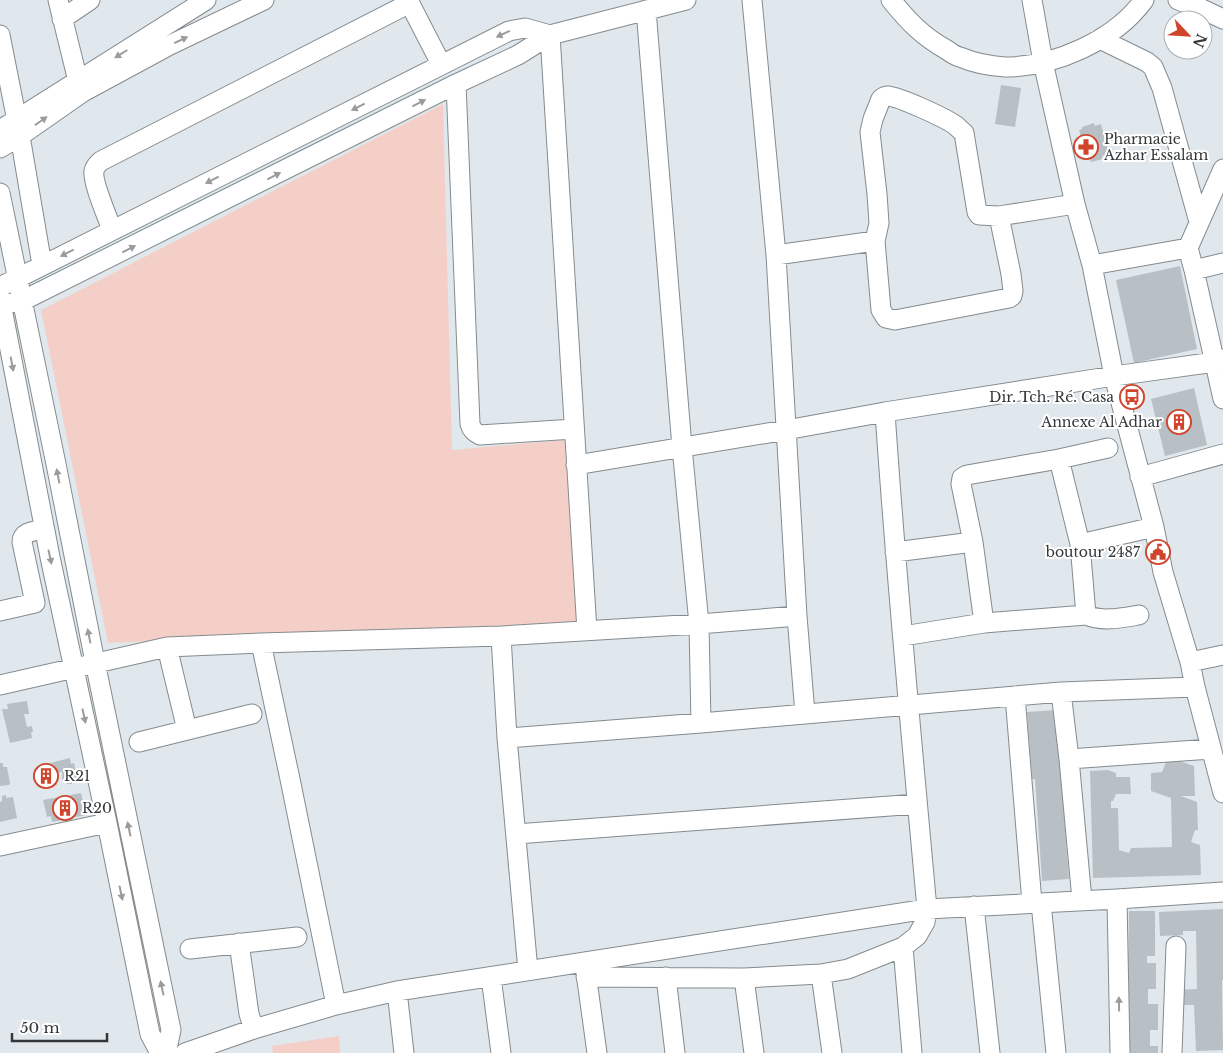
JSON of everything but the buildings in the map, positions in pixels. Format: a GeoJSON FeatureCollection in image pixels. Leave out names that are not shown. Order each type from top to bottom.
{"type":"FeatureCollection","features":[{"type":"Feature","properties":{"kind":"street"},"geometry":{"type":"LineString","coordinates":[[58,0],[81,86]]}},
{"type":"Feature","properties":{"kind":"street"},"geometry":{"type":"LineString","coordinates":[[62,19],[90,0]]}},
{"type":"Feature","properties":{"kind":"street"},"geometry":{"type":"LineString","coordinates":[[81,86],[208,28],[229,8],[264,0]]}},
{"type":"Feature","properties":{"kind":"street"},"geometry":{"type":"LineString","coordinates":[[0,298],[22,301],[456,84],[518,55],[550,36],[686,0]]}},
{"type":"Feature","properties":{"kind":"street"},"geometry":{"type":"LineString","coordinates":[[752,0],[776,255],[797,616],[805,714]]}},
{"type":"Feature","properties":{"kind":"street"},"geometry":{"type":"LineString","coordinates":[[890,0],[910,23],[925,36],[958,57],[1004,67],[1043,62],[1063,56],[1100,39],[1120,24],[1144,0]]}},
{"type":"Feature","properties":{"kind":"street"},"geometry":{"type":"LineString","coordinates":[[1032,0],[1043,62],[1075,204],[1092,265],[1114,376],[1154,527],[1163,572],[1190,662],[1195,688],[1223,793]]}},
{"type":"Feature","properties":{"kind":"street"},"geometry":{"type":"LineString","coordinates":[[1178,0],[1204,5],[1223,19]]}},
{"type":"Feature","properties":{"kind":"street"},"geometry":{"type":"LineString","coordinates":[[202,2],[196,9],[196,18],[208,28]]}},
{"type":"Feature","properties":{"kind":"street"},"geometry":{"type":"LineString","coordinates":[[0,148],[18,128],[202,2]]}},
{"type":"Feature","properties":{"kind":"street"},"geometry":{"type":"LineString","coordinates":[[112,230],[95,181],[94,171],[96,165],[101,161],[409,2],[441,64]]}},
{"type":"Feature","properties":{"kind":"street"},"geometry":{"type":"LineString","coordinates":[[646,10],[682,447],[699,624],[701,723]]}},
{"type":"Feature","properties":{"kind":"street"},"geometry":{"type":"LineString","coordinates":[[0,298],[18,278],[42,265],[509,31],[525,28],[550,36]]}},
{"type":"Feature","properties":{"kind":"street"},"geometry":{"type":"LineString","coordinates":[[0,35],[42,265]]}},
{"type":"Feature","properties":{"kind":"street"},"geometry":{"type":"LineString","coordinates":[[550,36],[587,631]]}},
{"type":"Feature","properties":{"kind":"street"},"geometry":{"type":"LineString","coordinates":[[1100,39],[1148,62],[1153,67],[1162,88],[1199,222]]}},
{"type":"Feature","properties":{"kind":"street"},"geometry":{"type":"LineString","coordinates":[[456,84],[470,424],[475,433],[480,435],[574,429]]}},
{"type":"Feature","properties":{"kind":"street"},"geometry":{"type":"LineString","coordinates":[[999,216],[1011,274],[1012,296],[895,320],[886,318],[881,310],[875,241],[879,223],[870,132],[881,99],[888,96],[896,98],[930,112],[955,125],[964,133],[979,215],[999,216],[1075,204]]}},
{"type":"Feature","properties":{"kind":"street"},"geometry":{"type":"LineString","coordinates":[[0,130],[18,128]]}},
{"type":"Feature","properties":{"kind":"street"},"geometry":{"type":"LineString","coordinates":[[1223,169],[1188,248],[1219,360],[1223,398]]}},
{"type":"Feature","properties":{"kind":"street"},"geometry":{"type":"LineString","coordinates":[[0,193],[58,473],[94,662],[171,1030],[166,1053]]}},
{"type":"Feature","properties":{"kind":"street"},"geometry":{"type":"LineString","coordinates":[[776,255],[875,241]]}},
{"type":"Feature","properties":{"kind":"street"},"geometry":{"type":"LineString","coordinates":[[1092,265],[1188,248]]}},
{"type":"Feature","properties":{"kind":"street"},"geometry":{"type":"LineString","coordinates":[[1194,270],[1223,263]]}},
{"type":"Feature","properties":{"kind":"street"},"geometry":{"type":"LineString","coordinates":[[0,298],[44,529],[150,1034],[160,1053]]}},
{"type":"Feature","properties":{"kind":"street"},"geometry":{"type":"LineString","coordinates":[[576,465],[885,412],[1219,360]]}},
{"type":"Feature","properties":{"kind":"street"},"geometry":{"type":"LineString","coordinates":[[185,1053],[254,1029],[336,1005],[397,991],[528,971],[585,970],[666,977],[744,978],[821,974],[848,969],[903,947],[917,936],[925,922],[927,909],[895,552],[885,412]]}},
{"type":"Feature","properties":{"kind":"street"},"geometry":{"type":"LineString","coordinates":[[984,624],[973,542],[961,484],[962,478],[967,475],[1059,459],[1108,448]]}},
{"type":"Feature","properties":{"kind":"street"},"geometry":{"type":"LineString","coordinates":[[1140,477],[1223,454]]}},
{"type":"Feature","properties":{"kind":"street"},"geometry":{"type":"LineString","coordinates":[[1059,459],[1080,544],[1086,615]]}},
{"type":"Feature","properties":{"kind":"street"},"geometry":{"type":"LineString","coordinates":[[1080,544],[1154,527]]}},
{"type":"Feature","properties":{"kind":"street"},"geometry":{"type":"LineString","coordinates":[[35,603],[22,538],[25,534],[44,529]]}},
{"type":"Feature","properties":{"kind":"street"},"geometry":{"type":"LineString","coordinates":[[895,552],[973,542]]}},
{"type":"Feature","properties":{"kind":"street"},"geometry":{"type":"LineString","coordinates":[[0,611],[59,599]]}},
{"type":"Feature","properties":{"kind":"street"},"geometry":{"type":"LineString","coordinates":[[903,636],[984,624],[1086,615],[1105,620],[1139,615]]}},
{"type":"Feature","properties":{"kind":"street"},"geometry":{"type":"LineString","coordinates":[[0,685],[94,662],[167,647],[261,642],[501,636],[797,616]]}},
{"type":"Feature","properties":{"kind":"street"},"geometry":{"type":"LineString","coordinates":[[501,636],[528,971]]}},
{"type":"Feature","properties":{"kind":"street"},"geometry":{"type":"LineString","coordinates":[[261,642],[336,1005]]}},
{"type":"Feature","properties":{"kind":"street"},"geometry":{"type":"LineString","coordinates":[[167,647],[187,730]]}},
{"type":"Feature","properties":{"kind":"street"},"geometry":{"type":"LineString","coordinates":[[1190,662],[1223,655]]}},
{"type":"Feature","properties":{"kind":"street"},"geometry":{"type":"LineString","coordinates":[[508,738],[1061,692],[1195,688]]}},
{"type":"Feature","properties":{"kind":"street"},"geometry":{"type":"LineString","coordinates":[[1061,692],[1082,900]]}},
{"type":"Feature","properties":{"kind":"street"},"geometry":{"type":"LineString","coordinates":[[1015,696],[1036,903],[1056,1053]]}},
{"type":"Feature","properties":{"kind":"street"},"geometry":{"type":"LineString","coordinates":[[139,742],[252,714]]}},
{"type":"Feature","properties":{"kind":"street"},"geometry":{"type":"LineString","coordinates":[[1069,759],[1211,749]]}},
{"type":"Feature","properties":{"kind":"street"},"geometry":{"type":"LineString","coordinates":[[516,834],[917,804]]}},
{"type":"Feature","properties":{"kind":"street"},"geometry":{"type":"LineString","coordinates":[[0,846],[107,823]]}},
{"type":"Feature","properties":{"kind":"street"},"geometry":{"type":"LineString","coordinates":[[585,970],[927,909],[1223,892]]}},
{"type":"Feature","properties":{"kind":"street"},"geometry":{"type":"LineString","coordinates":[[1117,899],[1120,1053]]}},
{"type":"Feature","properties":{"kind":"street"},"geometry":{"type":"LineString","coordinates":[[974,906],[990,1053]]}},
{"type":"Feature","properties":{"kind":"street"},"geometry":{"type":"LineString","coordinates":[[190,949],[297,937]]}},
{"type":"Feature","properties":{"kind":"street"},"geometry":{"type":"LineString","coordinates":[[239,943],[249,1014],[254,1029]]}},
{"type":"Feature","properties":{"kind":"street"},"geometry":{"type":"LineString","coordinates":[[1172,1053],[1176,946]]}},
{"type":"Feature","properties":{"kind":"street"},"geometry":{"type":"LineString","coordinates":[[903,947],[912,1053]]}},
{"type":"Feature","properties":{"kind":"street"},"geometry":{"type":"LineString","coordinates":[[585,970],[597,1053]]}},
{"type":"Feature","properties":{"kind":"street"},"geometry":{"type":"LineString","coordinates":[[821,974],[832,1053]]}},
{"type":"Feature","properties":{"kind":"street"},"geometry":{"type":"LineString","coordinates":[[491,977],[500,1053]]}},
{"type":"Feature","properties":{"kind":"street"},"geometry":{"type":"LineString","coordinates":[[666,977],[674,1053]]}},
{"type":"Feature","properties":{"kind":"street"},"geometry":{"type":"LineString","coordinates":[[744,978],[754,1053]]}},
{"type":"Feature","properties":{"kind":"street"},"geometry":{"type":"LineString","coordinates":[[397,991],[404,1053]]}},
{"type":"Feature","properties":{"kind":"shaded area"},"geometry":{"type":"Polygon","coordinates":[[[443,104],[452,450],[565,440],[577,623],[108,643],[41,310],[443,104]]]}},
{"type":"Feature","properties":{"kind":"shaded area"},"geometry":{"type":"Polygon","coordinates":[[[339,1036],[340,1053],[273,1053],[272,1046],[339,1036]]]}},
{"type":"Feature","properties":{"kind":"place","name":"Pharmacie Azhar Essalam"},"geometry":{"type":"Point","coordinates":[1086,147]}},
{"type":"Feature","properties":{"kind":"place","name":"Dir. Tch. Ré. Casa"},"geometry":{"type":"Point","coordinates":[1132,397]}},
{"type":"Feature","properties":{"kind":"place","name":"Annexe Al Adhar"},"geometry":{"type":"Point","coordinates":[1179,422]}},
{"type":"Feature","properties":{"kind":"place","name":"boutour 2487"},"geometry":{"type":"Point","coordinates":[1158,552]}},
{"type":"Feature","properties":{"kind":"place","name":"R21"},"geometry":{"type":"Point","coordinates":[46,776]}},
{"type":"Feature","properties":{"kind":"place","name":"R20"},"geometry":{"type":"Point","coordinates":[65,808]}}]}
